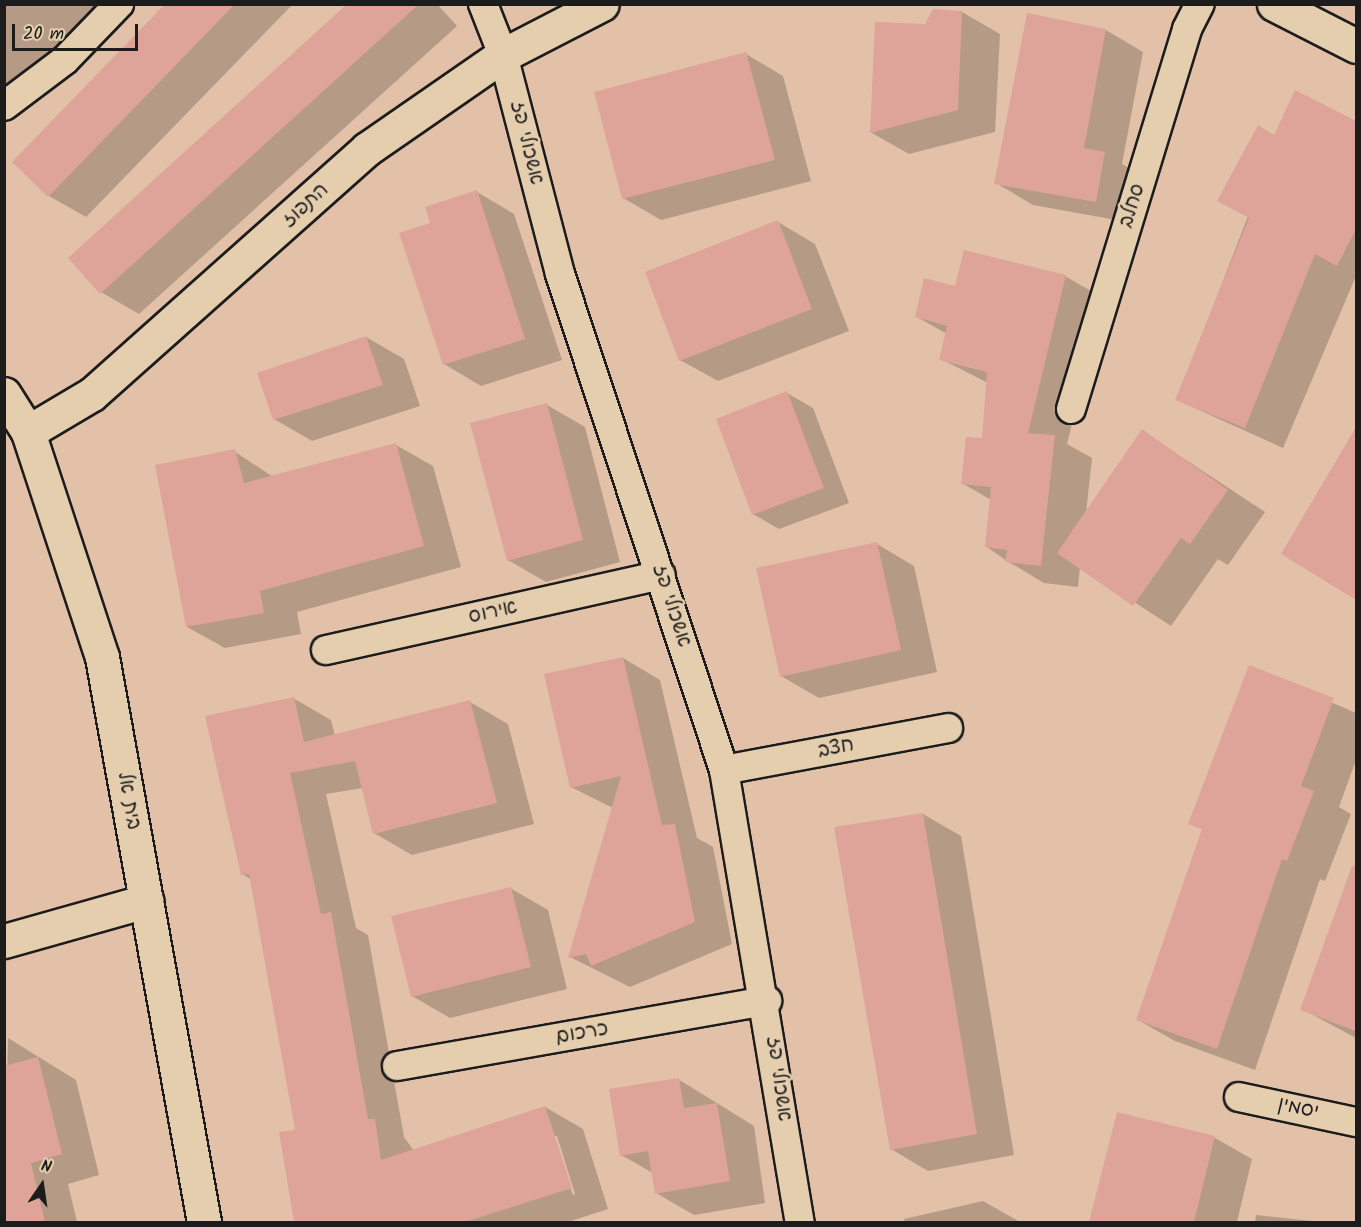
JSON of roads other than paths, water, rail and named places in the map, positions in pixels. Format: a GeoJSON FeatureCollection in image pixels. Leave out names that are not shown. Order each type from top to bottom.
{"type":"FeatureCollection","features":[{"type":"Feature","properties":{"kind":"street"},"geometry":{"type":"LineString","coordinates":[[4,106],[65,60],[119,4]]}},
{"type":"Feature","properties":{"kind":"street","name":"אשכולי פז"},"geometry":{"type":"LineString","coordinates":[[483,4],[503,55],[560,274],[724,771],[767,1001],[800,1222]]}},
{"type":"Feature","properties":{"kind":"street","name":"התפוז"},"geometry":{"type":"LineString","coordinates":[[28,432],[92,394],[367,149],[503,55],[602,4]]}},
{"type":"Feature","properties":{"kind":"street","name":"סחלב"},"geometry":{"type":"LineString","coordinates":[[1071,409],[1187,30],[1200,4]]}},
{"type":"Feature","properties":{"kind":"street"},"geometry":{"type":"LineString","coordinates":[[1274,4],[1356,46]]}},
{"type":"Feature","properties":{"kind":"street","name":"בית אל"},"geometry":{"type":"LineString","coordinates":[[4,394],[28,432],[102,657],[204,1222]]}},
{"type":"Feature","properties":{"kind":"street","name":"אירוס"},"geometry":{"type":"LineString","coordinates":[[326,651],[661,575]]}},
{"type":"Feature","properties":{"kind":"street","name":"חצב"},"geometry":{"type":"LineString","coordinates":[[724,771],[948,728]]}},
{"type":"Feature","properties":{"kind":"street"},"geometry":{"type":"LineString","coordinates":[[4,941],[146,901]]}},
{"type":"Feature","properties":{"kind":"street","name":"כרכום"},"geometry":{"type":"LineString","coordinates":[[397,1066],[767,1001]]}},
{"type":"Feature","properties":{"kind":"street","name":"יסמין"},"geometry":{"type":"LineString","coordinates":[[1239,1097],[1356,1122]]}}]}
